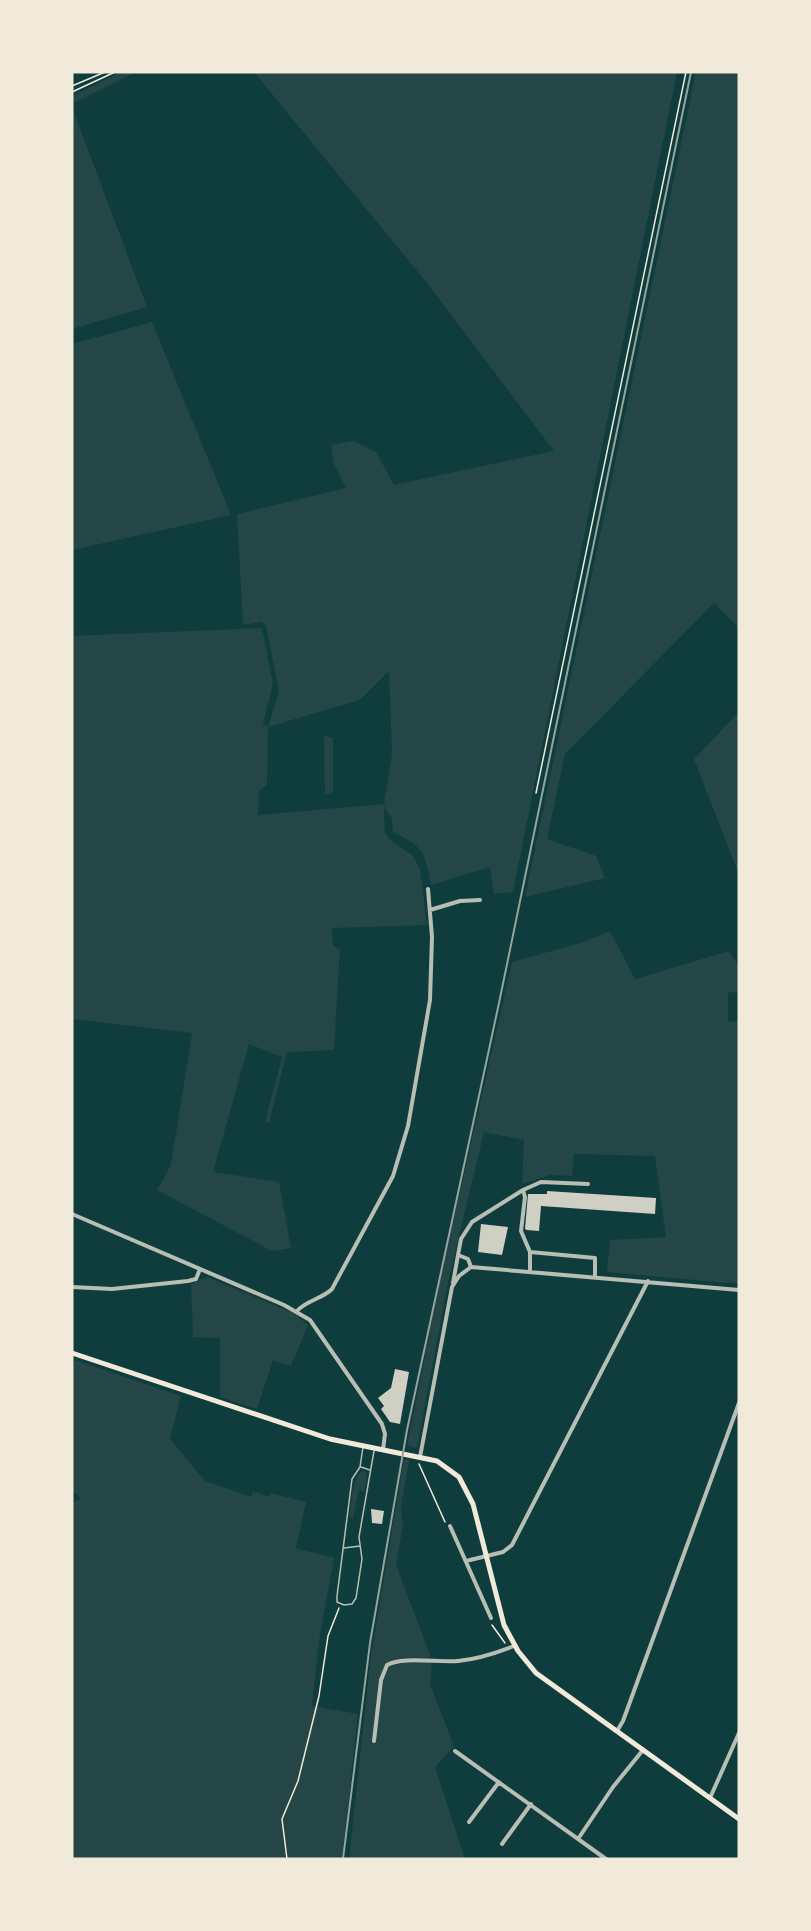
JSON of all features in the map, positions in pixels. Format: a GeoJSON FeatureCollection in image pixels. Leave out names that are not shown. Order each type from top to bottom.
{"type":"FeatureCollection","features":[{"type":"Feature","properties":{"kind":"main road"},"geometry":{"type":"LineString","coordinates":[[72,1353],[297,1429],[437,1461],[459,1477],[473,1504],[501,1616],[514,1646],[536,1673],[739,1819]]}},
{"type":"Feature","properties":{"kind":"street"},"geometry":{"type":"LineString","coordinates":[[297,1311],[305,1303],[327,1294],[332,1289],[385,1192],[404,1144],[430,1000],[432,937],[428,889]]}},
{"type":"Feature","properties":{"kind":"street"},"geometry":{"type":"LineString","coordinates":[[430,910],[460,901],[480,900]]}},
{"type":"Feature","properties":{"kind":"street"},"geometry":{"type":"LineString","coordinates":[[420,1456],[461,1239],[472,1222],[523,1190],[541,1182],[588,1184]]}},
{"type":"Feature","properties":{"kind":"street"},"geometry":{"type":"LineString","coordinates":[[523,1190],[525,1197],[521,1231],[530,1252],[530,1270]]}},
{"type":"Feature","properties":{"kind":"street"},"geometry":{"type":"LineString","coordinates":[[72,1214],[297,1311],[315,1327],[382,1424],[385,1434],[383,1450]]}},
{"type":"Feature","properties":{"kind":"street"},"geometry":{"type":"LineString","coordinates":[[530,1252],[595,1258],[595,1276]]}},
{"type":"Feature","properties":{"kind":"street"},"geometry":{"type":"LineString","coordinates":[[458,1255],[468,1258],[471,1267]]}},
{"type":"Feature","properties":{"kind":"street"},"geometry":{"type":"LineString","coordinates":[[453,1283],[471,1267],[530,1270],[739,1290]]}},
{"type":"Feature","properties":{"kind":"street"},"geometry":{"type":"LineString","coordinates":[[72,1287],[111,1289],[188,1281],[196,1279],[200,1269]]}},
{"type":"Feature","properties":{"kind":"street"},"geometry":{"type":"LineString","coordinates":[[466,1561],[503,1552],[512,1545],[648,1281]]}},
{"type":"Feature","properties":{"kind":"street"},"geometry":{"type":"LineString","coordinates":[[617,1732],[623,1721],[739,1403]]}},
{"type":"Feature","properties":{"kind":"street"},"geometry":{"type":"LineString","coordinates":[[450,1526],[491,1618]]}},
{"type":"Feature","properties":{"kind":"street"},"geometry":{"type":"LineString","coordinates":[[374,1742],[381,1680],[387,1665],[399,1662],[458,1661],[496,1653],[514,1646]]}},
{"type":"Feature","properties":{"kind":"street"},"geometry":{"type":"LineString","coordinates":[[710,1799],[739,1733]]}},
{"type":"Feature","properties":{"kind":"street"},"geometry":{"type":"LineString","coordinates":[[578,1839],[613,1787],[643,1750]]}},
{"type":"Feature","properties":{"kind":"street"},"geometry":{"type":"LineString","coordinates":[[455,1751],[606,1859]]}},
{"type":"Feature","properties":{"kind":"street"},"geometry":{"type":"LineString","coordinates":[[469,1822],[499,1782]]}},
{"type":"Feature","properties":{"kind":"street"},"geometry":{"type":"LineString","coordinates":[[502,1844],[531,1804]]}},
{"type":"Feature","properties":{"kind":"lane"},"geometry":{"type":"LineString","coordinates":[[364,1446],[360,1467],[352,1479],[343,1534],[344,1548],[337,1596],[340,1604],[352,1604],[356,1598],[362,1559],[359,1537],[375,1448]]}},
{"type":"Feature","properties":{"kind":"lane"},"geometry":{"type":"LineString","coordinates":[[360,1467],[370,1470]]}},
{"type":"Feature","properties":{"kind":"lane"},"geometry":{"type":"LineString","coordinates":[[344,1548],[361,1546]]}},
{"type":"Feature","properties":{"kind":"path"},"geometry":{"type":"LineString","coordinates":[[72,86],[105,72]]}},
{"type":"Feature","properties":{"kind":"path"},"geometry":{"type":"LineString","coordinates":[[72,92],[115,72]]}},
{"type":"Feature","properties":{"kind":"path"},"geometry":{"type":"LineString","coordinates":[[536,793],[686,72]]}},
{"type":"Feature","properties":{"kind":"path"},"geometry":{"type":"LineString","coordinates":[[420,1456],[419,1464],[445,1521]]}},
{"type":"Feature","properties":{"kind":"path"},"geometry":{"type":"LineString","coordinates":[[287,1859],[282,1819],[298,1781],[319,1696],[328,1636],[340,1604]]}},
{"type":"Feature","properties":{"kind":"shaded area"},"geometry":{"type":"Polygon","coordinates":[[[121,72],[136,72],[72,104],[72,96],[121,72]]]}},
{"type":"Feature","properties":{"kind":"shaded area"},"geometry":{"type":"Polygon","coordinates":[[[254,72],[677,72],[513,892],[494,894],[490,867],[431,885],[425,858],[411,842],[393,832],[392,819],[384,806],[385,833],[390,840],[412,855],[420,869],[427,925],[332,928],[333,946],[340,949],[334,1050],[287,1052],[269,1123],[265,1122],[282,1057],[249,1044],[213,1172],[279,1182],[291,1248],[272,1251],[157,1190],[171,1165],[192,1033],[72,1019],[72,636],[262,628],[273,684],[263,724],[268,727],[279,692],[266,625],[261,622],[243,625],[237,514],[346,488],[333,462],[331,445],[354,441],[376,452],[394,485],[554,451],[427,283],[254,72]],[[389,671],[360,700],[268,727],[267,785],[259,790],[258,815],[384,804],[392,754],[389,671]]]}},
{"type":"Feature","properties":{"kind":"shaded area"},"geometry":{"type":"Polygon","coordinates":[[[696,72],[739,72],[739,628],[714,603],[565,754],[547,839],[596,856],[605,878],[525,897],[696,72]]]}},
{"type":"Feature","properties":{"kind":"shaded area"},"geometry":{"type":"Polygon","coordinates":[[[72,107],[147,307],[72,329],[72,107]]]}},
{"type":"Feature","properties":{"kind":"shaded area"},"geometry":{"type":"Polygon","coordinates":[[[152,322],[231,515],[72,550],[72,344],[152,322]]]}},
{"type":"Feature","properties":{"kind":"shaded area"},"geometry":{"type":"Polygon","coordinates":[[[739,712],[739,875],[694,759],[739,712]]]}},
{"type":"Feature","properties":{"kind":"shaded area"},"geometry":{"type":"Polygon","coordinates":[[[324,736],[333,738],[333,792],[325,795],[324,736]]]}},
{"type":"Feature","properties":{"kind":"shaded area"},"geometry":{"type":"Polygon","coordinates":[[[610,931],[635,979],[729,951],[739,967],[739,993],[728,992],[728,1021],[739,1022],[739,1284],[607,1272],[610,1240],[666,1237],[655,1156],[574,1154],[572,1176],[550,1175],[522,1184],[524,1140],[484,1132],[448,1282],[417,1448],[407,1446],[439,1285],[512,962],[584,942],[610,931]]]}},
{"type":"Feature","properties":{"kind":"shaded area"},"geometry":{"type":"Polygon","coordinates":[[[207,1277],[293,1313],[308,1325],[291,1366],[273,1360],[257,1409],[220,1397],[220,1338],[193,1337],[191,1284],[207,1277]]]}},
{"type":"Feature","properties":{"kind":"shaded area"},"geometry":{"type":"Polygon","coordinates":[[[75,1360],[181,1396],[170,1439],[205,1481],[252,1497],[253,1491],[269,1497],[271,1493],[306,1502],[296,1548],[334,1558],[319,1641],[312,1706],[358,1714],[342,1859],[72,1859],[72,1503],[81,1499],[72,1490],[72,1369],[75,1360]]]}},
{"type":"Feature","properties":{"kind":"shaded area"},"geometry":{"type":"Polygon","coordinates":[[[404,1459],[409,1460],[401,1507],[403,1525],[396,1565],[432,1660],[430,1684],[454,1746],[435,1767],[465,1859],[349,1859],[371,1655],[404,1459]]]}},
{"type":"Feature","properties":{"kind":"shaded area"},"geometry":{"type":"Polygon","coordinates":[[[364,1470],[367,1474],[364,1493],[359,1489],[353,1519],[349,1516],[354,1484],[359,1473],[364,1470]]]}},
{"type":"Feature","properties":{"kind":"building"},"geometry":{"type":"Polygon","coordinates":[[[547,1191],[656,1198],[655,1214],[541,1206],[539,1231],[525,1229],[528,1194],[547,1194],[547,1191]]]}},
{"type":"Feature","properties":{"kind":"building"},"geometry":{"type":"Polygon","coordinates":[[[481,1224],[508,1227],[502,1255],[478,1252],[481,1224]]]}},
{"type":"Feature","properties":{"kind":"building"},"geometry":{"type":"Polygon","coordinates":[[[395,1369],[409,1372],[400,1424],[390,1422],[381,1409],[384,1406],[378,1398],[391,1388],[395,1369]]]}},
{"type":"Feature","properties":{"kind":"building"},"geometry":{"type":"Polygon","coordinates":[[[371,1509],[384,1511],[382,1524],[372,1523],[371,1509]]]}},
{"type":"Feature","properties":{"kind":"railway"},"geometry":{"type":"LineString","coordinates":[[343,1859],[370,1643],[407,1430],[499,1003],[691,72]]}}]}
